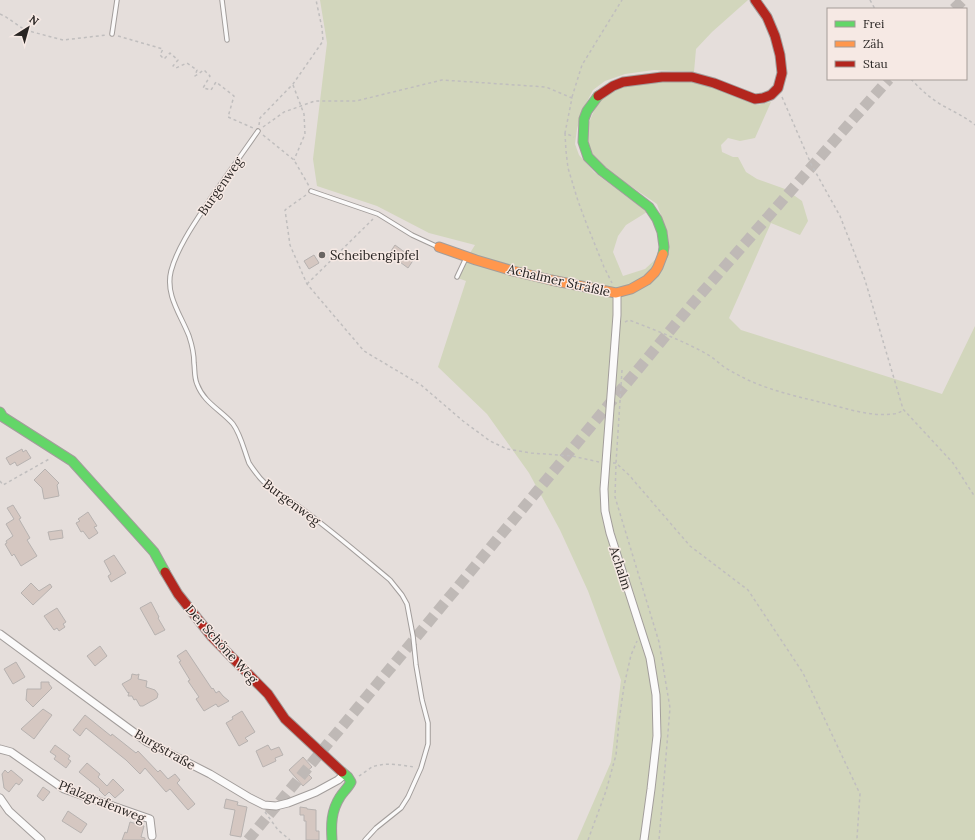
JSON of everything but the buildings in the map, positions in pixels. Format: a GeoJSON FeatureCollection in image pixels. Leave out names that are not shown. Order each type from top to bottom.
{"type":"FeatureCollection","features":[{"type":"Feature","properties":{"kind":"street"},"geometry":{"type":"LineString","coordinates":[[755,0],[767,17],[775,36],[780,55],[782,73],[778,88]]}},
{"type":"Feature","properties":{"kind":"street","name":"Achalmer Sträßle"},"geometry":{"type":"LineString","coordinates":[[439,247],[524,274],[569,284],[617,293],[631,289],[644,282],[655,272],[664,250],[663,235],[655,214],[649,207],[602,170],[588,156],[583,142],[584,119],[587,111],[599,94],[623,82],[662,77],[692,77],[714,83],[755,99],[771,95],[778,88]]}},
{"type":"Feature","properties":{"kind":"street","name":"Achalm"},"geometry":{"type":"LineString","coordinates":[[617,293],[617,315],[604,489],[605,511],[608,525],[650,658],[656,695],[656,736],[644,840]]}},
{"type":"Feature","properties":{"kind":"street","name":"Der Schöne Weg"},"geometry":{"type":"LineString","coordinates":[[0,412],[3,417],[72,461],[154,552],[178,594],[212,637],[268,694],[285,719],[345,774]]}},
{"type":"Feature","properties":{"kind":"street","name":"Burgstraße"},"geometry":{"type":"LineString","coordinates":[[0,634],[147,742],[210,774],[264,805]]}},
{"type":"Feature","properties":{"kind":"street","name":"Pfalzgrafenweg"},"geometry":{"type":"LineString","coordinates":[[0,749],[11,752],[64,788],[150,819],[152,836]]}},
{"type":"Feature","properties":{"kind":"street"},"geometry":{"type":"LineString","coordinates":[[264,805],[276,806],[288,803],[316,792],[338,780],[345,774],[351,782],[334,805],[331,827],[332,840]]}},
{"type":"Feature","properties":{"kind":"street"},"geometry":{"type":"LineString","coordinates":[[0,798],[9,810],[41,840]]}},
{"type":"Feature","properties":{"kind":"lane"},"geometry":{"type":"LineString","coordinates":[[112,34],[117,0]]}},
{"type":"Feature","properties":{"kind":"lane"},"geometry":{"type":"LineString","coordinates":[[222,0],[227,40]]}},
{"type":"Feature","properties":{"kind":"lane","name":"Burgenweg"},"geometry":{"type":"LineString","coordinates":[[258,131],[195,221],[178,252],[174,263],[170,276],[170,290],[191,342],[194,356],[196,383],[207,400],[237,430],[255,472],[269,486],[298,506],[390,580],[402,595],[406,604],[413,636],[422,700],[428,723],[428,744],[421,768],[408,797],[401,808],[376,828],[365,840]]}},
{"type":"Feature","properties":{"kind":"lane"},"geometry":{"type":"LineString","coordinates":[[311,191],[378,214],[412,235],[439,247]]}},
{"type":"Feature","properties":{"kind":"lane"},"geometry":{"type":"LineString","coordinates":[[457,277],[467,257]]}},
{"type":"Feature","properties":{"kind":"path"},"geometry":{"type":"LineString","coordinates":[[258,131],[260,118],[293,84],[323,41],[322,28],[316,0]]}},
{"type":"Feature","properties":{"kind":"path"},"geometry":{"type":"LineString","coordinates":[[617,293],[604,267],[578,201],[568,168],[565,133],[572,98],[582,64],[622,0]]}},
{"type":"Feature","properties":{"kind":"path"},"geometry":{"type":"LineString","coordinates":[[0,14],[25,30],[63,40],[112,34],[163,49],[160,55],[164,59],[170,53],[178,60],[173,66],[176,68],[187,63],[197,70],[195,76],[204,70],[210,76],[203,88],[211,90],[216,82],[234,96],[228,117],[258,131],[294,160],[311,191],[285,210],[290,245],[307,284],[364,351],[421,385],[463,421],[490,441],[507,450],[572,456],[606,464]]}},
{"type":"Feature","properties":{"kind":"path"},"geometry":{"type":"LineString","coordinates":[[258,131],[284,112],[315,101],[356,101],[442,80],[546,87],[572,98]]}},
{"type":"Feature","properties":{"kind":"path"},"geometry":{"type":"LineString","coordinates":[[912,80],[922,91],[975,125]]}},
{"type":"Feature","properties":{"kind":"path"},"geometry":{"type":"LineString","coordinates":[[293,84],[304,114],[306,134],[294,160]]}},
{"type":"Feature","properties":{"kind":"path"},"geometry":{"type":"LineString","coordinates":[[778,88],[811,164],[843,223],[865,280],[903,409],[953,464],[975,497]]}},
{"type":"Feature","properties":{"kind":"path"},"geometry":{"type":"LineString","coordinates":[[565,133],[583,142]]}},
{"type":"Feature","properties":{"kind":"path"},"geometry":{"type":"LineString","coordinates":[[307,284],[378,214]]}},
{"type":"Feature","properties":{"kind":"path"},"geometry":{"type":"LineString","coordinates":[[625,322],[629,320],[689,345],[706,354],[726,368],[763,386],[856,411],[892,414],[899,413],[904,410]]}},
{"type":"Feature","properties":{"kind":"path"},"geometry":{"type":"LineString","coordinates":[[0,481],[3,485],[60,453]]}},
{"type":"Feature","properties":{"kind":"path"},"geometry":{"type":"LineString","coordinates":[[616,463],[629,475],[690,546],[748,590],[803,673],[860,794],[858,840]]}},
{"type":"Feature","properties":{"kind":"path"},"geometry":{"type":"LineString","coordinates":[[588,840],[606,791],[616,755],[624,686],[631,655],[637,640],[642,633]]}},
{"type":"Feature","properties":{"kind":"path"},"geometry":{"type":"LineString","coordinates":[[357,777],[373,767],[382,765],[395,764],[410,767]]}},
{"type":"Feature","properties":{"kind":"path"},"geometry":{"type":"LineString","coordinates":[[264,805],[265,813],[278,830],[290,840]]}},
{"type":"Feature","properties":{"kind":"green space"},"geometry":{"type":"Polygon","coordinates":[[[320,0],[748,0],[712,32],[696,49],[694,72],[654,70],[625,74],[605,81],[593,90],[582,111],[575,144],[579,155],[594,172],[647,212],[626,225],[618,236],[613,252],[623,276],[645,269],[657,258],[664,263],[669,251],[668,235],[657,204],[604,168],[590,156],[586,142],[587,127],[601,98],[613,89],[633,84],[689,80],[757,105],[771,102],[755,138],[740,141],[728,138],[721,145],[722,152],[733,157],[738,157],[746,172],[757,179],[785,189],[802,201],[808,221],[800,235],[771,223],[729,318],[741,330],[942,394],[975,326],[975,840],[577,840],[611,762],[621,680],[588,591],[560,530],[529,473],[487,414],[438,367],[466,281],[455,277],[475,245],[429,233],[377,206],[317,186],[313,159],[327,43],[320,0]]]}},
{"type":"Feature","properties":{"kind":"tunnel"},"geometry":{"type":"LineString","coordinates":[[955,8],[963,0]]}},
{"type":"Feature","properties":{"kind":"tunnel"},"geometry":{"type":"LineString","coordinates":[[248,840],[693,303],[888,80]]}},
{"type":"Feature","properties":{"kind":"traffic: fast"},"geometry":{"type":"LineString","coordinates":[[598,96],[587,111],[584,119],[583,142],[588,157],[602,171],[649,207],[657,219],[662,232],[664,247],[663,254]]}},
{"type":"Feature","properties":{"kind":"traffic: fast"},"geometry":{"type":"LineString","coordinates":[[0,412],[3,417],[72,461],[154,552],[165,572]]}},
{"type":"Feature","properties":{"kind":"traffic: fast"},"geometry":{"type":"LineString","coordinates":[[332,840],[333,813],[337,802],[351,782],[342,772]]}},
{"type":"Feature","properties":{"kind":"traffic: slow"},"geometry":{"type":"LineString","coordinates":[[439,247],[513,271],[616,293],[631,289],[647,280],[655,272],[663,254]]}},
{"type":"Feature","properties":{"kind":"traffic: jam"},"geometry":{"type":"LineString","coordinates":[[598,96],[613,86],[623,82],[662,77],[692,77],[714,83],[755,99],[771,95],[778,88],[782,73],[780,55],[775,36],[767,17],[755,0]]}},
{"type":"Feature","properties":{"kind":"traffic: jam"},"geometry":{"type":"LineString","coordinates":[[165,572],[178,594],[212,637],[268,694],[285,719],[342,772]]}},
{"type":"Feature","properties":{"kind":"place","name":"Scheibengipfel"},"geometry":{"type":"Point","coordinates":[322,255]}}]}
